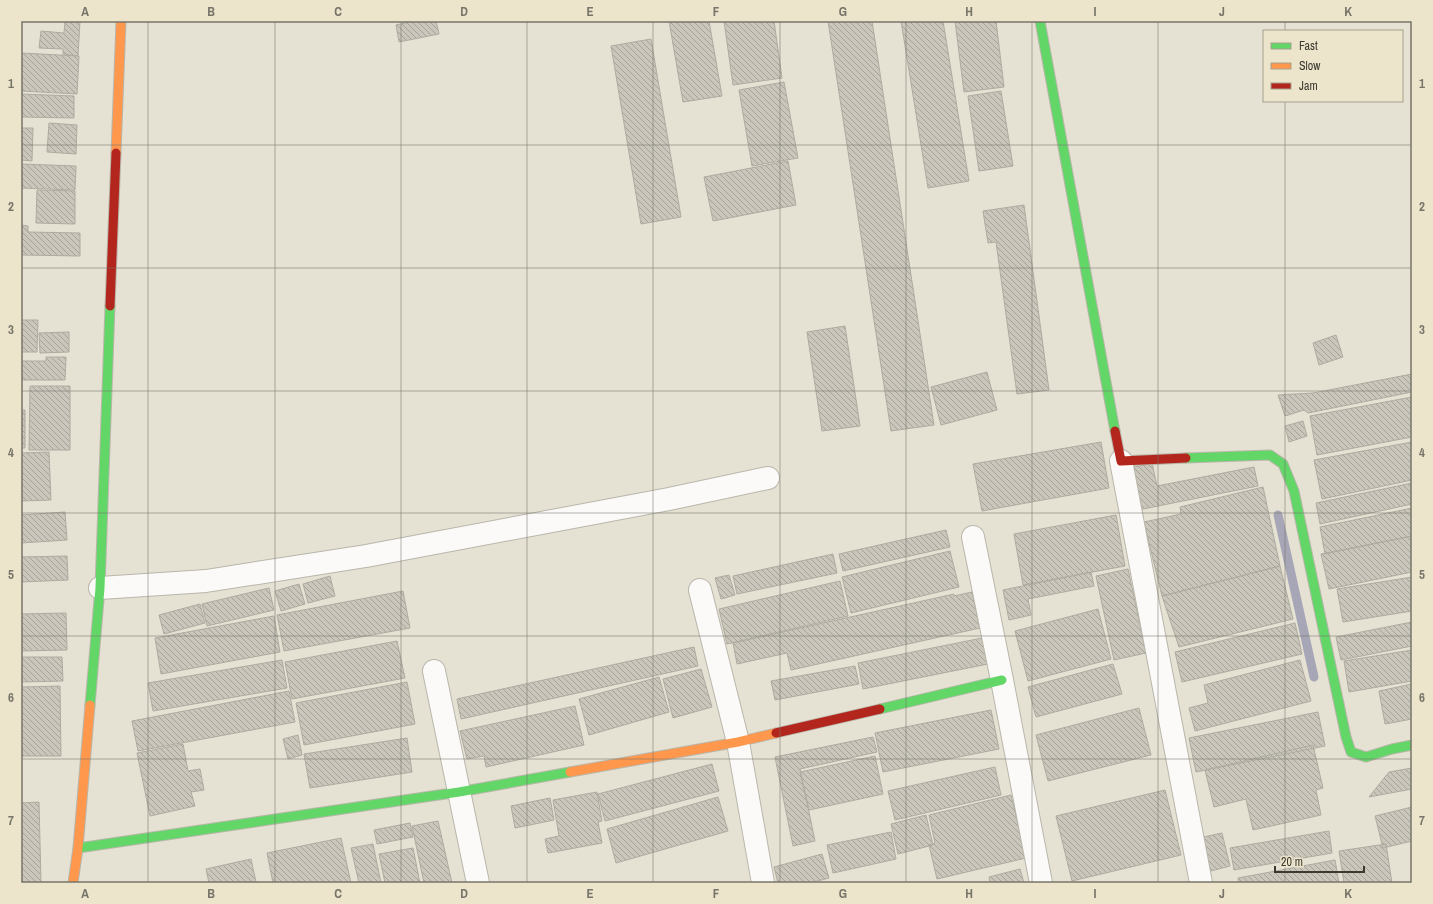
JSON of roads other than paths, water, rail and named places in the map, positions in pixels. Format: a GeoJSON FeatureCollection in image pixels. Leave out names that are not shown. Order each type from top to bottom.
{"type":"FeatureCollection","features":[{"type":"Feature","properties":{"kind":"street"},"geometry":{"type":"LineString","coordinates":[[73,883],[78,848],[100,588],[121,21]]}},
{"type":"Feature","properties":{"kind":"street"},"geometry":{"type":"LineString","coordinates":[[1040,21],[1200,883]]}},
{"type":"Feature","properties":{"kind":"street"},"geometry":{"type":"LineString","coordinates":[[1121,461],[1270,455],[1283,464],[1294,491],[1344,729],[1351,752],[1366,757],[1412,745]]}},
{"type":"Feature","properties":{"kind":"street"},"geometry":{"type":"LineString","coordinates":[[100,588],[206,581],[366,556],[669,499],[768,478]]}},
{"type":"Feature","properties":{"kind":"street"},"geometry":{"type":"LineString","coordinates":[[973,537],[1002,680],[1040,883]]}},
{"type":"Feature","properties":{"kind":"street"},"geometry":{"type":"LineString","coordinates":[[700,590],[738,742],[763,883]]}},
{"type":"Feature","properties":{"kind":"street"},"geometry":{"type":"LineString","coordinates":[[434,671],[478,883]]}},
{"type":"Feature","properties":{"kind":"street"},"geometry":{"type":"LineString","coordinates":[[78,848],[459,792],[738,742],[1002,680]]}},
{"type":"Feature","properties":{"kind":"waterway"},"geometry":{"type":"LineString","coordinates":[[1278,515],[1314,677]]}}]}
